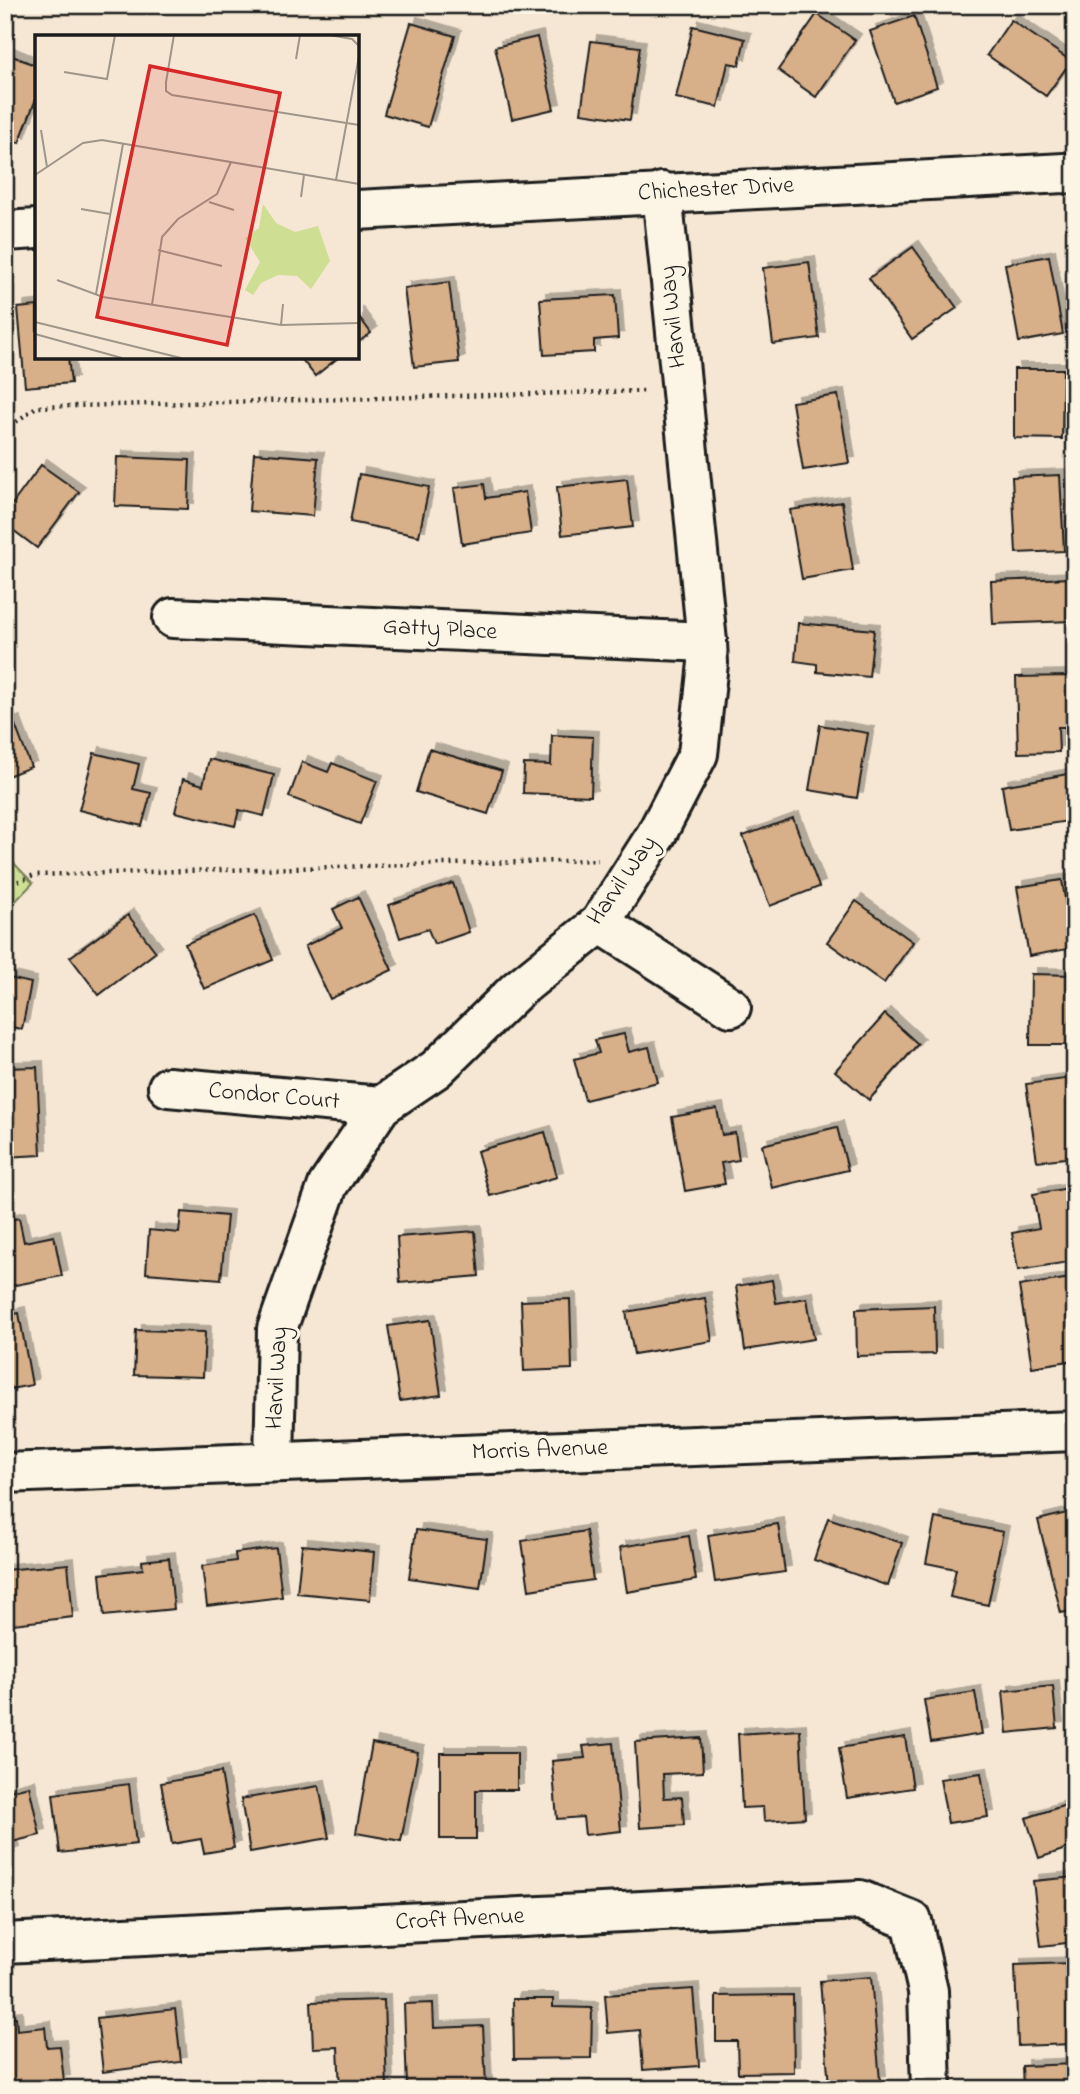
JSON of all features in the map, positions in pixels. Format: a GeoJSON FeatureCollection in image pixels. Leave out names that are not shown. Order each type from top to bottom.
{"type":"FeatureCollection","features":[{"type":"Feature","properties":{"kind":"street","name":"Chichester Drive"},"geometry":{"type":"LineString","coordinates":[[359,210],[662,192],[1075,174]]}},
{"type":"Feature","properties":{"kind":"street","name":"Harvil Way"},"geometry":{"type":"LineString","coordinates":[[274,1461],[277,1329],[328,1185],[381,1106],[436,1069],[517,990],[600,923],[641,859],[698,754],[708,663],[707,642],[662,192]]}},
{"type":"Feature","properties":{"kind":"street"},"geometry":{"type":"LineString","coordinates":[[5,231],[35,229]]}},
{"type":"Feature","properties":{"kind":"street","name":"Gatty Place"},"geometry":{"type":"LineString","coordinates":[[173,618],[707,642]]}},
{"type":"Feature","properties":{"kind":"street"},"geometry":{"type":"LineString","coordinates":[[600,923],[731,1007]]}},
{"type":"Feature","properties":{"kind":"street","name":"Condor Court"},"geometry":{"type":"LineString","coordinates":[[168,1087],[381,1106]]}},
{"type":"Feature","properties":{"kind":"street","name":"Morris Avenue"},"geometry":{"type":"LineString","coordinates":[[5,1473],[1075,1431]]}},
{"type":"Feature","properties":{"kind":"street","name":"Croft Avenue"},"geometry":{"type":"LineString","coordinates":[[5,1944],[860,1900],[912,1921],[928,1990],[931,2089]]}},
{"type":"Feature","properties":{"kind":"path"},"geometry":{"type":"LineString","coordinates":[[5,430],[36,407],[682,390]]}},
{"type":"Feature","properties":{"kind":"path"},"geometry":{"type":"LineString","coordinates":[[5,887],[34,875],[641,859]]}},
{"type":"Feature","properties":{"kind":"green space"},"geometry":{"type":"Polygon","coordinates":[[[5,854],[33,883],[5,912],[5,854]]]}},
{"type":"Feature","properties":{"kind":"building"},"geometry":{"type":"Polygon","coordinates":[[[817,14],[855,40],[816,97],[778,70],[817,14]]]}},
{"type":"Feature","properties":{"kind":"building"},"geometry":{"type":"Polygon","coordinates":[[[914,16],[937,87],[894,102],[870,31],[914,16]]]}},
{"type":"Feature","properties":{"kind":"building"},"geometry":{"type":"Polygon","coordinates":[[[1011,20],[1071,61],[1046,96],[987,55],[1011,20]]]}},
{"type":"Feature","properties":{"kind":"building"},"geometry":{"type":"Polygon","coordinates":[[[411,23],[455,36],[428,127],[384,114],[411,23]]]}},
{"type":"Feature","properties":{"kind":"building"},"geometry":{"type":"Polygon","coordinates":[[[693,26],[745,39],[739,65],[728,63],[718,107],[676,98],[693,26]]]}},
{"type":"Feature","properties":{"kind":"building"},"geometry":{"type":"Polygon","coordinates":[[[537,37],[554,109],[512,119],[495,47],[537,37]]]}},
{"type":"Feature","properties":{"kind":"building"},"geometry":{"type":"Polygon","coordinates":[[[591,41],[640,47],[630,120],[581,113],[591,41]]]}},
{"type":"Feature","properties":{"kind":"building"},"geometry":{"type":"Polygon","coordinates":[[[5,53],[35,65],[35,101],[19,143],[5,138],[5,53]]]}},
{"type":"Feature","properties":{"kind":"building"},"geometry":{"type":"Polygon","coordinates":[[[913,247],[957,308],[912,339],[869,278],[913,247]]]}},
{"type":"Feature","properties":{"kind":"building"},"geometry":{"type":"Polygon","coordinates":[[[1049,256],[1063,334],[1019,342],[1005,264],[1049,256]]]}},
{"type":"Feature","properties":{"kind":"building"},"geometry":{"type":"Polygon","coordinates":[[[809,262],[819,338],[773,344],[763,268],[809,262]]]}},
{"type":"Feature","properties":{"kind":"building"},"geometry":{"type":"Polygon","coordinates":[[[449,282],[459,362],[414,367],[404,288],[449,282]]]}},
{"type":"Feature","properties":{"kind":"building"},"geometry":{"type":"Polygon","coordinates":[[[615,295],[618,338],[594,340],[594,352],[544,355],[540,299],[615,295]]]}},
{"type":"Feature","properties":{"kind":"building"},"geometry":{"type":"Polygon","coordinates":[[[35,306],[35,359],[68,359],[71,383],[25,387],[18,308],[35,306]]]}},
{"type":"Feature","properties":{"kind":"building"},"geometry":{"type":"Polygon","coordinates":[[[359,317],[371,333],[359,342],[359,317]]]}},
{"type":"Feature","properties":{"kind":"building"},"geometry":{"type":"Polygon","coordinates":[[[302,359],[336,359],[315,376],[302,359]]]}},
{"type":"Feature","properties":{"kind":"building"},"geometry":{"type":"Polygon","coordinates":[[[1014,369],[1063,369],[1062,439],[1014,438],[1014,369]]]}},
{"type":"Feature","properties":{"kind":"building"},"geometry":{"type":"Polygon","coordinates":[[[838,395],[849,463],[803,470],[792,402],[838,395]]]}},
{"type":"Feature","properties":{"kind":"building"},"geometry":{"type":"Polygon","coordinates":[[[254,453],[318,458],[313,516],[249,511],[254,453]]]}},
{"type":"Feature","properties":{"kind":"building"},"geometry":{"type":"Polygon","coordinates":[[[117,457],[190,460],[188,509],[115,506],[117,457]]]}},
{"type":"Feature","properties":{"kind":"building"},"geometry":{"type":"Polygon","coordinates":[[[41,465],[79,492],[37,548],[5,524],[5,514],[41,465]]]}},
{"type":"Feature","properties":{"kind":"building"},"geometry":{"type":"Polygon","coordinates":[[[359,474],[429,487],[419,536],[350,522],[359,474]]]}},
{"type":"Feature","properties":{"kind":"building"},"geometry":{"type":"Polygon","coordinates":[[[1060,475],[1064,551],[1016,553],[1012,477],[1060,475]]]}},
{"type":"Feature","properties":{"kind":"building"},"geometry":{"type":"Polygon","coordinates":[[[627,479],[633,527],[562,535],[557,487],[627,479]]]}},
{"type":"Feature","properties":{"kind":"building"},"geometry":{"type":"Polygon","coordinates":[[[484,484],[486,498],[525,492],[531,533],[462,544],[454,488],[484,484]]]}},
{"type":"Feature","properties":{"kind":"building"},"geometry":{"type":"Polygon","coordinates":[[[842,502],[853,570],[802,579],[790,510],[842,502]]]}},
{"type":"Feature","properties":{"kind":"building"},"geometry":{"type":"Polygon","coordinates":[[[1071,578],[1072,621],[993,624],[991,581],[1071,578]]]}},
{"type":"Feature","properties":{"kind":"building"},"geometry":{"type":"Polygon","coordinates":[[[798,623],[874,630],[869,677],[817,672],[817,664],[795,661],[798,623]]]}},
{"type":"Feature","properties":{"kind":"building"},"geometry":{"type":"Polygon","coordinates":[[[1068,676],[1069,727],[1058,727],[1059,752],[1018,753],[1016,677],[1068,676]]]}},
{"type":"Feature","properties":{"kind":"building"},"geometry":{"type":"Polygon","coordinates":[[[14,722],[31,767],[5,777],[5,725],[14,722]]]}},
{"type":"Feature","properties":{"kind":"building"},"geometry":{"type":"Polygon","coordinates":[[[820,725],[868,733],[857,798],[809,790],[820,725]]]}},
{"type":"Feature","properties":{"kind":"building"},"geometry":{"type":"Polygon","coordinates":[[[552,735],[593,737],[591,796],[523,793],[524,764],[551,765],[552,735]]]}},
{"type":"Feature","properties":{"kind":"building"},"geometry":{"type":"Polygon","coordinates":[[[429,749],[502,771],[488,814],[416,792],[429,749]]]}},
{"type":"Feature","properties":{"kind":"building"},"geometry":{"type":"Polygon","coordinates":[[[94,753],[139,764],[133,789],[151,793],[142,826],[79,810],[94,753]]]}},
{"type":"Feature","properties":{"kind":"building"},"geometry":{"type":"Polygon","coordinates":[[[209,759],[274,775],[264,816],[239,810],[235,826],[175,812],[183,779],[203,785],[209,759]]]}},
{"type":"Feature","properties":{"kind":"building"},"geometry":{"type":"Polygon","coordinates":[[[302,762],[328,772],[332,763],[377,781],[360,824],[289,797],[302,762]]]}},
{"type":"Feature","properties":{"kind":"building"},"geometry":{"type":"Polygon","coordinates":[[[1073,773],[1075,820],[1009,830],[1002,786],[1073,773]]]}},
{"type":"Feature","properties":{"kind":"building"},"geometry":{"type":"Polygon","coordinates":[[[793,818],[819,887],[770,906],[743,836],[793,818]]]}},
{"type":"Feature","properties":{"kind":"building"},"geometry":{"type":"Polygon","coordinates":[[[1062,880],[1073,948],[1029,956],[1017,887],[1062,880]]]}},
{"type":"Feature","properties":{"kind":"building"},"geometry":{"type":"Polygon","coordinates":[[[453,883],[469,932],[434,944],[428,929],[400,938],[389,905],[453,883]]]}},
{"type":"Feature","properties":{"kind":"building"},"geometry":{"type":"Polygon","coordinates":[[[358,897],[392,970],[330,999],[305,946],[342,928],[333,909],[358,897]]]}},
{"type":"Feature","properties":{"kind":"building"},"geometry":{"type":"Polygon","coordinates":[[[856,901],[913,942],[884,983],[827,942],[856,901]]]}},
{"type":"Feature","properties":{"kind":"building"},"geometry":{"type":"Polygon","coordinates":[[[128,915],[156,952],[99,995],[70,957],[128,915]]]}},
{"type":"Feature","properties":{"kind":"building"},"geometry":{"type":"Polygon","coordinates":[[[255,915],[273,960],[204,989],[185,944],[255,915]]]}},
{"type":"Feature","properties":{"kind":"building"},"geometry":{"type":"Polygon","coordinates":[[[1031,974],[1075,975],[1075,1045],[1030,1045],[1031,974]]]}},
{"type":"Feature","properties":{"kind":"building"},"geometry":{"type":"Polygon","coordinates":[[[5,977],[31,983],[22,1029],[5,1026],[5,977]]]}},
{"type":"Feature","properties":{"kind":"building"},"geometry":{"type":"Polygon","coordinates":[[[885,1014],[918,1044],[869,1100],[835,1071],[885,1014]]]}},
{"type":"Feature","properties":{"kind":"building"},"geometry":{"type":"Polygon","coordinates":[[[624,1034],[629,1052],[649,1047],[658,1082],[585,1100],[574,1059],[599,1053],[595,1040],[624,1034]]]}},
{"type":"Feature","properties":{"kind":"building"},"geometry":{"type":"Polygon","coordinates":[[[37,1067],[41,1155],[5,1157],[5,1068],[37,1067]]]}},
{"type":"Feature","properties":{"kind":"building"},"geometry":{"type":"Polygon","coordinates":[[[1072,1078],[1075,1100],[1075,1157],[1037,1161],[1026,1084],[1072,1078]]]}},
{"type":"Feature","properties":{"kind":"building"},"geometry":{"type":"Polygon","coordinates":[[[717,1109],[722,1135],[735,1133],[739,1160],[721,1163],[725,1184],[685,1191],[672,1117],[717,1109]]]}},
{"type":"Feature","properties":{"kind":"building"},"geometry":{"type":"Polygon","coordinates":[[[837,1127],[848,1170],[772,1188],[762,1145],[837,1127]]]}},
{"type":"Feature","properties":{"kind":"building"},"geometry":{"type":"Polygon","coordinates":[[[545,1132],[557,1177],[490,1196],[477,1151],[545,1132]]]}},
{"type":"Feature","properties":{"kind":"building"},"geometry":{"type":"Polygon","coordinates":[[[1075,1187],[1075,1261],[1018,1270],[1012,1233],[1039,1228],[1033,1194],[1075,1187]]]}},
{"type":"Feature","properties":{"kind":"building"},"geometry":{"type":"Polygon","coordinates":[[[181,1212],[227,1216],[221,1279],[146,1273],[149,1230],[179,1233],[181,1212]]]}},
{"type":"Feature","properties":{"kind":"building"},"geometry":{"type":"Polygon","coordinates":[[[19,1218],[24,1242],[54,1236],[62,1276],[5,1287],[5,1221],[19,1218]]]}},
{"type":"Feature","properties":{"kind":"building"},"geometry":{"type":"Polygon","coordinates":[[[475,1231],[479,1276],[400,1283],[397,1237],[475,1231]]]}},
{"type":"Feature","properties":{"kind":"building"},"geometry":{"type":"Polygon","coordinates":[[[1071,1278],[1075,1305],[1075,1360],[1032,1367],[1019,1286],[1071,1278]]]}},
{"type":"Feature","properties":{"kind":"building"},"geometry":{"type":"Polygon","coordinates":[[[772,1280],[776,1303],[807,1298],[814,1339],[745,1350],[736,1286],[772,1280]]]}},
{"type":"Feature","properties":{"kind":"building"},"geometry":{"type":"Polygon","coordinates":[[[705,1298],[712,1341],[634,1354],[626,1312],[705,1298]]]}},
{"type":"Feature","properties":{"kind":"building"},"geometry":{"type":"Polygon","coordinates":[[[570,1299],[572,1369],[524,1371],[521,1301],[570,1299]]]}},
{"type":"Feature","properties":{"kind":"building"},"geometry":{"type":"Polygon","coordinates":[[[934,1306],[935,1354],[857,1356],[856,1309],[934,1306]]]}},
{"type":"Feature","properties":{"kind":"building"},"geometry":{"type":"Polygon","coordinates":[[[19,1313],[32,1385],[5,1390],[5,1316],[19,1313]]]}},
{"type":"Feature","properties":{"kind":"building"},"geometry":{"type":"Polygon","coordinates":[[[430,1320],[441,1395],[400,1401],[388,1326],[430,1320]]]}},
{"type":"Feature","properties":{"kind":"building"},"geometry":{"type":"Polygon","coordinates":[[[136,1330],[205,1332],[203,1377],[134,1375],[136,1330]]]}},
{"type":"Feature","properties":{"kind":"building"},"geometry":{"type":"Polygon","coordinates":[[[1075,1511],[1075,1610],[1061,1613],[1038,1520],[1075,1511]]]}},
{"type":"Feature","properties":{"kind":"building"},"geometry":{"type":"Polygon","coordinates":[[[828,1518],[902,1543],[888,1586],[814,1560],[828,1518]]]}},
{"type":"Feature","properties":{"kind":"building"},"geometry":{"type":"Polygon","coordinates":[[[935,1518],[1003,1532],[988,1605],[950,1597],[956,1569],[926,1563],[935,1518]]]}},
{"type":"Feature","properties":{"kind":"building"},"geometry":{"type":"Polygon","coordinates":[[[778,1524],[785,1572],[715,1582],[708,1535],[778,1524]]]}},
{"type":"Feature","properties":{"kind":"building"},"geometry":{"type":"Polygon","coordinates":[[[416,1530],[487,1539],[480,1588],[409,1578],[416,1530]]]}},
{"type":"Feature","properties":{"kind":"building"},"geometry":{"type":"Polygon","coordinates":[[[586,1531],[593,1580],[529,1590],[522,1541],[586,1531]]]}},
{"type":"Feature","properties":{"kind":"building"},"geometry":{"type":"Polygon","coordinates":[[[689,1536],[696,1580],[627,1592],[620,1547],[689,1536]]]}},
{"type":"Feature","properties":{"kind":"building"},"geometry":{"type":"Polygon","coordinates":[[[302,1545],[374,1552],[370,1600],[297,1593],[302,1545]]]}},
{"type":"Feature","properties":{"kind":"building"},"geometry":{"type":"Polygon","coordinates":[[[276,1548],[282,1597],[207,1606],[202,1566],[236,1561],[235,1553],[276,1548]]]}},
{"type":"Feature","properties":{"kind":"building"},"geometry":{"type":"Polygon","coordinates":[[[169,1558],[174,1609],[104,1616],[100,1574],[143,1569],[142,1561],[169,1558]]]}},
{"type":"Feature","properties":{"kind":"building"},"geometry":{"type":"Polygon","coordinates":[[[68,1564],[73,1617],[5,1625],[5,1570],[68,1564]]]}},
{"type":"Feature","properties":{"kind":"building"},"geometry":{"type":"Polygon","coordinates":[[[1053,1686],[1057,1728],[1007,1733],[1003,1691],[1053,1686]]]}},
{"type":"Feature","properties":{"kind":"building"},"geometry":{"type":"Polygon","coordinates":[[[975,1692],[982,1734],[931,1742],[924,1700],[975,1692]]]}},
{"type":"Feature","properties":{"kind":"building"},"geometry":{"type":"Polygon","coordinates":[[[800,1730],[805,1818],[764,1821],[763,1807],[742,1808],[738,1734],[800,1730]]]}},
{"type":"Feature","properties":{"kind":"building"},"geometry":{"type":"Polygon","coordinates":[[[905,1737],[913,1788],[847,1798],[839,1748],[905,1737]]]}},
{"type":"Feature","properties":{"kind":"building"},"geometry":{"type":"Polygon","coordinates":[[[701,1738],[703,1772],[663,1774],[664,1798],[682,1797],[684,1825],[640,1828],[635,1742],[701,1738]]]}},
{"type":"Feature","properties":{"kind":"building"},"geometry":{"type":"Polygon","coordinates":[[[372,1743],[418,1752],[401,1841],[356,1833],[372,1743]]]}},
{"type":"Feature","properties":{"kind":"building"},"geometry":{"type":"Polygon","coordinates":[[[613,1743],[621,1831],[585,1835],[583,1817],[557,1819],[552,1761],[585,1758],[583,1746],[613,1743]]]}},
{"type":"Feature","properties":{"kind":"building"},"geometry":{"type":"Polygon","coordinates":[[[440,1753],[517,1753],[517,1790],[476,1790],[476,1839],[440,1839],[440,1753]]]}},
{"type":"Feature","properties":{"kind":"building"},"geometry":{"type":"Polygon","coordinates":[[[221,1772],[234,1848],[204,1853],[201,1839],[172,1844],[161,1783],[221,1772]]]}},
{"type":"Feature","properties":{"kind":"building"},"geometry":{"type":"Polygon","coordinates":[[[981,1773],[988,1817],[948,1823],[940,1779],[981,1773]]]}},
{"type":"Feature","properties":{"kind":"building"},"geometry":{"type":"Polygon","coordinates":[[[129,1784],[136,1844],[60,1853],[53,1794],[129,1784]]]}},
{"type":"Feature","properties":{"kind":"building"},"geometry":{"type":"Polygon","coordinates":[[[29,1786],[40,1835],[12,1842],[14,1853],[5,1856],[5,1792],[29,1786]]]}},
{"type":"Feature","properties":{"kind":"building"},"geometry":{"type":"Polygon","coordinates":[[[319,1786],[329,1838],[250,1852],[241,1799],[319,1786]]]}},
{"type":"Feature","properties":{"kind":"building"},"geometry":{"type":"Polygon","coordinates":[[[1075,1802],[1075,1846],[1039,1858],[1026,1818],[1075,1802]]]}},
{"type":"Feature","properties":{"kind":"building"},"geometry":{"type":"Polygon","coordinates":[[[1075,1877],[1075,1942],[1041,1946],[1033,1881],[1075,1877]]]}},
{"type":"Feature","properties":{"kind":"building"},"geometry":{"type":"Polygon","coordinates":[[[1070,1963],[1073,2044],[1018,2046],[1015,1965],[1070,1963]]]}},
{"type":"Feature","properties":{"kind":"building"},"geometry":{"type":"Polygon","coordinates":[[[871,1977],[880,2081],[829,2085],[820,1981],[871,1977]]]}},
{"type":"Feature","properties":{"kind":"building"},"geometry":{"type":"Polygon","coordinates":[[[693,1989],[699,2066],[643,2070],[640,2030],[608,2033],[605,1995],[693,1989]]]}},
{"type":"Feature","properties":{"kind":"building"},"geometry":{"type":"Polygon","coordinates":[[[793,1995],[794,2072],[738,2073],[737,2041],[716,2041],[716,1996],[793,1995]]]}},
{"type":"Feature","properties":{"kind":"building"},"geometry":{"type":"Polygon","coordinates":[[[513,1999],[553,1999],[553,2007],[592,2008],[591,2058],[514,2059],[513,1999]]]}},
{"type":"Feature","properties":{"kind":"building"},"geometry":{"type":"Polygon","coordinates":[[[384,2000],[387,2089],[340,2089],[338,2047],[313,2048],[311,2002],[384,2000]]]}},
{"type":"Feature","properties":{"kind":"building"},"geometry":{"type":"Polygon","coordinates":[[[433,2003],[434,2028],[483,2026],[486,2085],[407,2088],[404,2004],[433,2003]]]}},
{"type":"Feature","properties":{"kind":"building"},"geometry":{"type":"Polygon","coordinates":[[[175,2009],[181,2062],[103,2072],[97,2018],[175,2009]]]}},
{"type":"Feature","properties":{"kind":"building"},"geometry":{"type":"Polygon","coordinates":[[[16,2017],[17,2030],[45,2027],[47,2047],[60,2046],[64,2081],[5,2087],[5,2018],[16,2017]]]}},
{"type":"Feature","properties":{"kind":"building"},"geometry":{"type":"Polygon","coordinates":[[[1075,2064],[1075,2089],[1023,2089],[1022,2066],[1075,2064]]]}}]}
